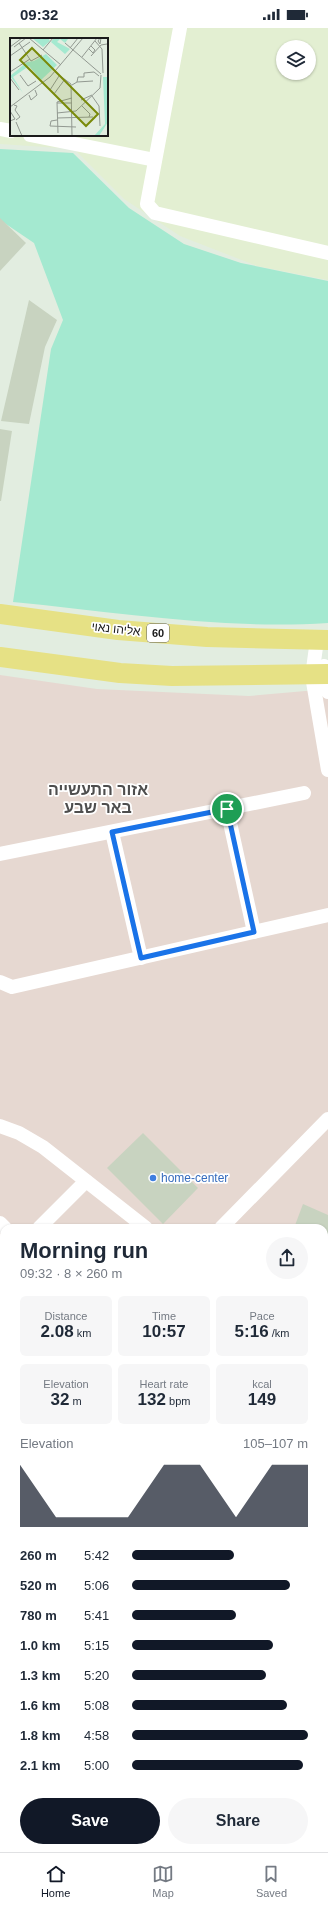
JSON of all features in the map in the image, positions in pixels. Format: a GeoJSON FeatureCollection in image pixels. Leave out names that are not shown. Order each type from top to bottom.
{"type":"FeatureCollection","features":[{"type":"Feature","properties":{"kind":"highway","name":"אליהו נאוי"},"geometry":{"type":"LineString","coordinates":[[0,614],[118,630],[208,637],[322,640]]}},
{"type":"Feature","properties":{"kind":"highway"},"geometry":{"type":"LineString","coordinates":[[0,657],[120,673],[324,679]]}},
{"type":"Feature","properties":{"kind":"street"},"geometry":{"type":"LineString","coordinates":[[180,28],[147,204],[155,213],[328,253]]}},
{"type":"Feature","properties":{"kind":"street"},"geometry":{"type":"LineString","coordinates":[[0,129],[10,131]]}},
{"type":"Feature","properties":{"kind":"street"},"geometry":{"type":"LineString","coordinates":[[35,136],[155,160]]}},
{"type":"Feature","properties":{"kind":"street"},"geometry":{"type":"LineString","coordinates":[[322,640],[328,768]]}},
{"type":"Feature","properties":{"kind":"street"},"geometry":{"type":"LineString","coordinates":[[328,760],[328,768]]}},
{"type":"Feature","properties":{"kind":"street"},"geometry":{"type":"LineString","coordinates":[[0,854],[304,793]]}},
{"type":"Feature","properties":{"kind":"street"},"geometry":{"type":"LineString","coordinates":[[227,809],[254,932]]}},
{"type":"Feature","properties":{"kind":"street"},"geometry":{"type":"LineString","coordinates":[[112,832],[141,958]]}},
{"type":"Feature","properties":{"kind":"street"},"geometry":{"type":"LineString","coordinates":[[0,982],[12,987],[328,915]]}},
{"type":"Feature","properties":{"kind":"street"},"geometry":{"type":"LineString","coordinates":[[225,1224],[326,1121]]}},
{"type":"Feature","properties":{"kind":"street"},"geometry":{"type":"LineString","coordinates":[[0,1126],[19,1133],[43,1147],[141,1224]]}},
{"type":"Feature","properties":{"kind":"street"},"geometry":{"type":"LineString","coordinates":[[43,1224],[86,1181]]}},
{"type":"Feature","properties":{"kind":"shaded area"},"geometry":{"type":"Polygon","coordinates":[[[0,28],[328,28],[328,280],[257,266],[180,236],[124,199],[74,149],[0,144],[0,28]]]}},
{"type":"Feature","properties":{"kind":"shaded area"},"geometry":{"type":"Polygon","coordinates":[[[0,675],[97,689],[249,696],[328,689],[328,1224],[0,1224],[0,675]]]}},
{"type":"Feature","properties":{"kind":"green space"},"geometry":{"type":"Polygon","coordinates":[[[0,149],[73,153],[129,208],[184,244],[241,263],[328,281],[328,623],[289,625],[210,622],[13,602],[51,349],[63,320],[34,243],[0,220],[0,149]]]}},
{"type":"Feature","properties":{"kind":"building"},"geometry":{"type":"Polygon","coordinates":[[[0,218],[26,243],[0,271],[0,218]]]}},
{"type":"Feature","properties":{"kind":"building"},"geometry":{"type":"Polygon","coordinates":[[[29,300],[57,320],[45,347],[29,424],[1,421],[29,300]]]}},
{"type":"Feature","properties":{"kind":"building"},"geometry":{"type":"Polygon","coordinates":[[[0,429],[12,431],[1,501],[0,501],[0,429]]]}},
{"type":"Feature","properties":{"kind":"building","name":"home-center"},"geometry":{"type":"Polygon","coordinates":[[[143,1133],[198,1188],[163,1224],[107,1168],[143,1133]]]}},
{"type":"Feature","properties":{"kind":"building"},"geometry":{"type":"Polygon","coordinates":[[[303,1204],[328,1215],[328,1224],[296,1224],[303,1204]]]}},
{"type":"Feature","properties":{"kind":"place","name":"home-center"},"geometry":{"type":"Point","coordinates":[153,1178]}},
{"type":"Feature","properties":{"kind":"district","name":"אזור התעשייה באר שבע"},"geometry":{"type":"Point","coordinates":[98,798]}},
{"type":"Feature","properties":{"kind":"route"},"geometry":{"type":"LineString","coordinates":[[227,809],[254,932],[141,958],[112,832],[227,809]]}}]}
